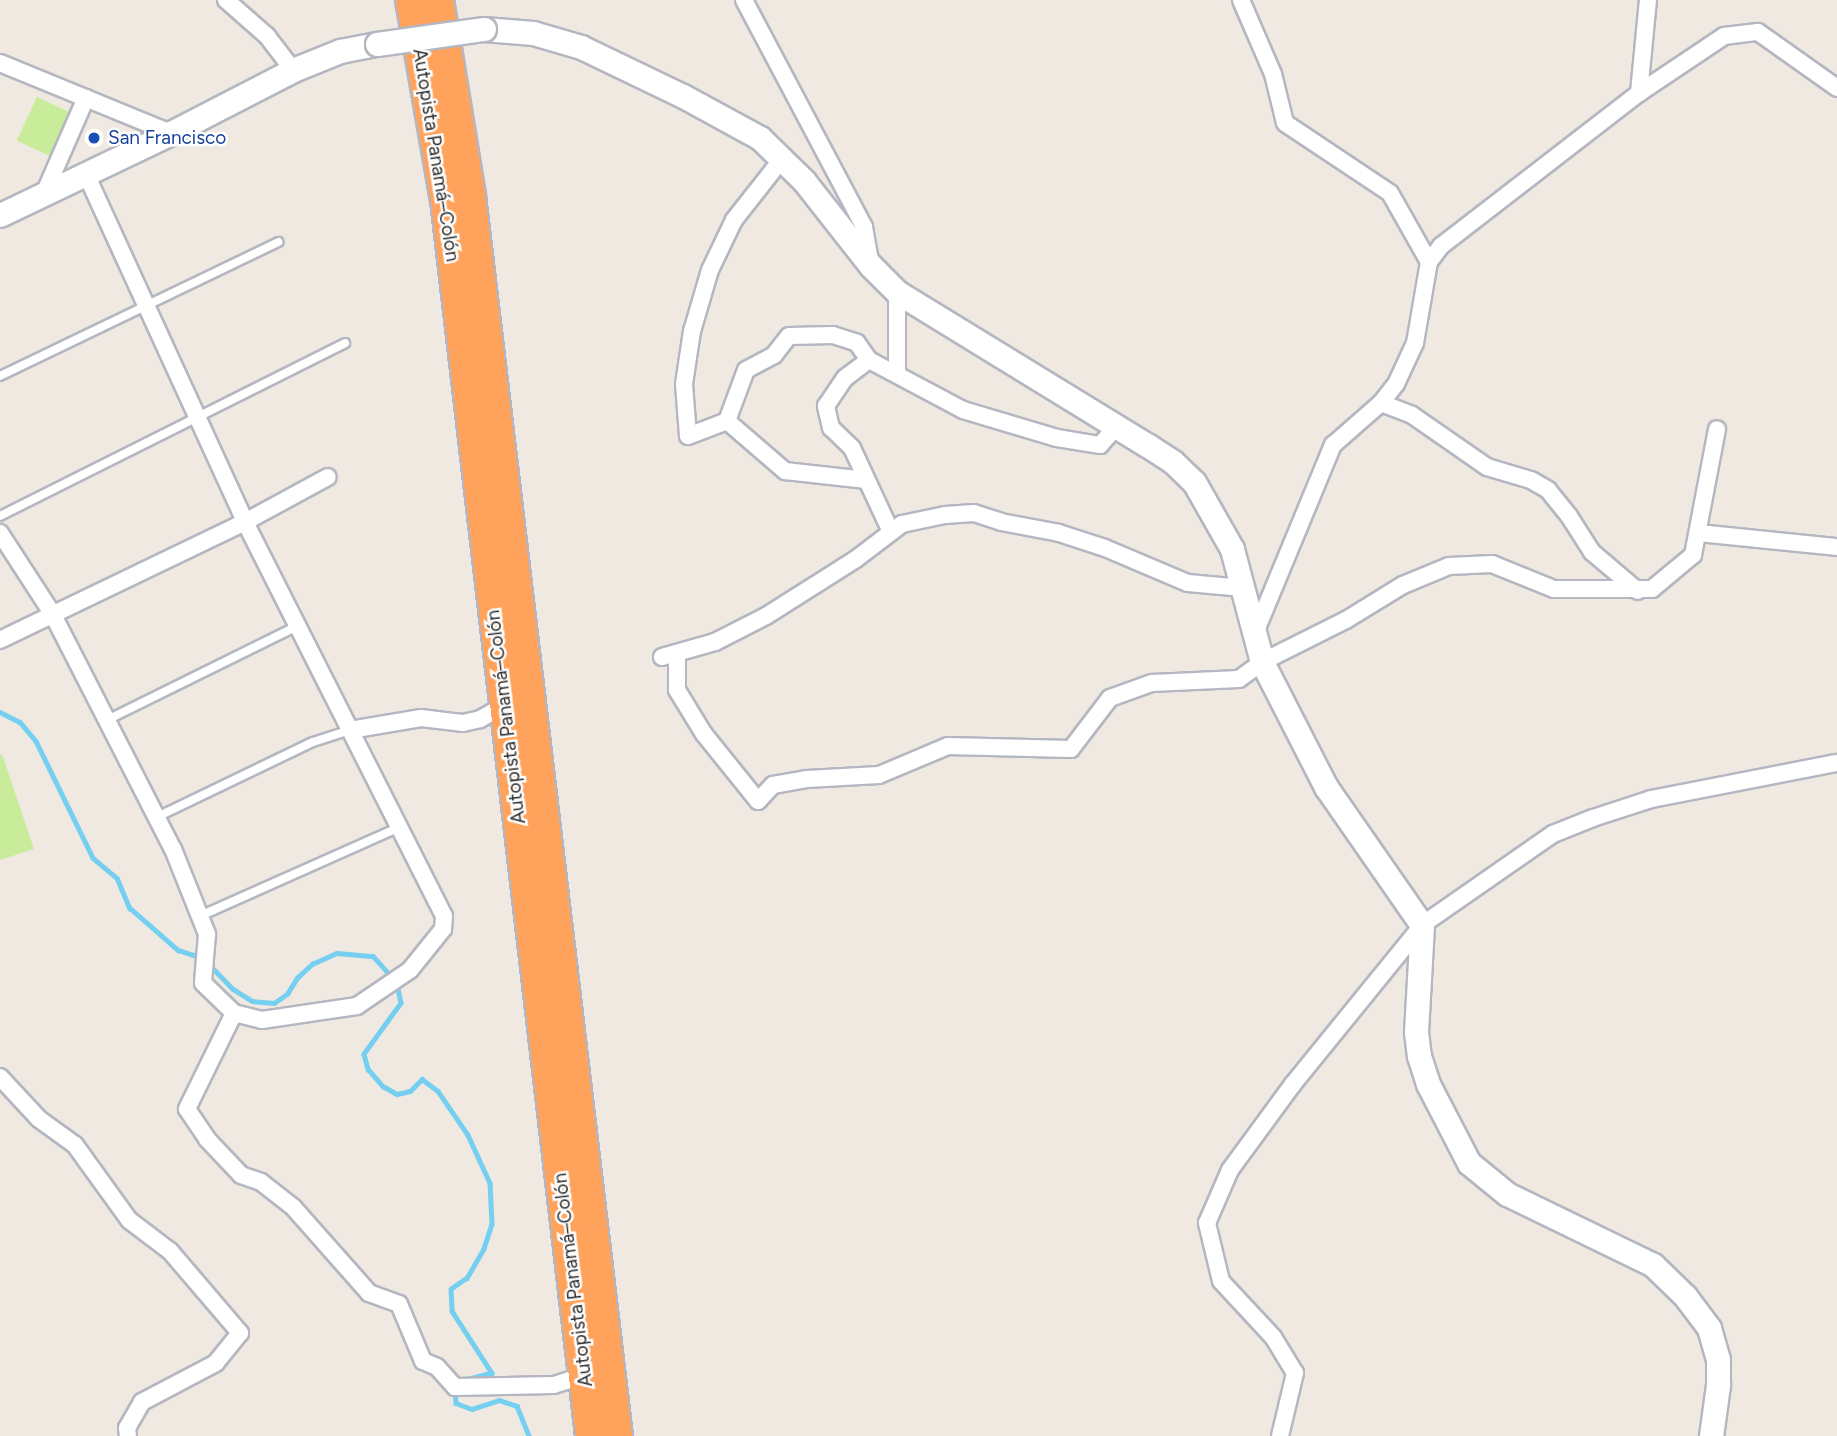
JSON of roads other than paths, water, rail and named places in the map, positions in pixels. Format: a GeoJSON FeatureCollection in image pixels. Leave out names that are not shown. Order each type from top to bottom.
{"type":"FeatureCollection","features":[{"type":"Feature","properties":{"kind":"highway","name":"Autopista Panamá–Colón"},"geometry":{"type":"LineString","coordinates":[[411,0],[446,200],[591,1436]]}},
{"type":"Feature","properties":{"kind":"highway","name":"Autopista Panamá–Colón"},"geometry":{"type":"LineString","coordinates":[[438,0],[471,210],[617,1436]]}},
{"type":"Feature","properties":{"kind":"street"},"geometry":{"type":"LineString","coordinates":[[226,0],[267,36],[293,69]]}},
{"type":"Feature","properties":{"kind":"street"},"geometry":{"type":"LineString","coordinates":[[744,0],[864,227],[871,266]]}},
{"type":"Feature","properties":{"kind":"street"},"geometry":{"type":"LineString","coordinates":[[1241,0],[1273,74],[1284,123],[1390,193],[1429,262]]}},
{"type":"Feature","properties":{"kind":"street"},"geometry":{"type":"LineString","coordinates":[[1639,93],[1648,0]]}},
{"type":"Feature","properties":{"kind":"street"},"geometry":{"type":"LineString","coordinates":[[0,215],[171,133],[293,69],[340,51],[484,29],[533,33],[581,47],[683,96],[760,138],[804,181],[871,266],[897,292],[1147,445],[1172,461],[1194,482],[1232,549],[1262,662],[1325,788],[1422,925],[1416,1032],[1419,1056],[1428,1084],[1469,1164],[1507,1194],[1653,1265],[1685,1296],[1709,1328],[1718,1360],[1718,1385],[1711,1436]]}},
{"type":"Feature","properties":{"kind":"street"},"geometry":{"type":"LineString","coordinates":[[1255,634],[1334,445],[1381,403],[1396,384],[1415,343],[1429,262],[1441,246],[1639,93],[1724,36],[1758,32],[1837,88]]}},
{"type":"Feature","properties":{"kind":"street"},"geometry":{"type":"LineString","coordinates":[[0,63],[171,133]]}},
{"type":"Feature","properties":{"kind":"street"},"geometry":{"type":"LineString","coordinates":[[44,194],[86,98]]}},
{"type":"Feature","properties":{"kind":"street"},"geometry":{"type":"LineString","coordinates":[[782,159],[734,220],[710,270],[692,331],[684,384],[688,436],[727,421],[746,370],[774,355],[789,336],[833,335],[857,343],[869,360],[963,410],[1056,438],[1100,445],[1116,427]]}},
{"type":"Feature","properties":{"kind":"street"},"geometry":{"type":"LineString","coordinates":[[0,533],[52,613],[157,817],[207,934],[203,983],[234,1013],[262,1020],[357,1006],[410,970],[443,929],[444,916],[244,522],[148,304],[86,174]]}},
{"type":"Feature","properties":{"kind":"street"},"geometry":{"type":"LineString","coordinates":[[897,292],[897,374]]}},
{"type":"Feature","properties":{"kind":"street"},"geometry":{"type":"LineString","coordinates":[[869,360],[845,378],[826,406],[831,428],[852,448],[891,532]]}},
{"type":"Feature","properties":{"kind":"street"},"geometry":{"type":"LineString","coordinates":[[1381,403],[1412,415],[1487,467],[1531,480],[1548,490],[1592,552],[1639,591]]}},
{"type":"Feature","properties":{"kind":"street"},"geometry":{"type":"LineString","coordinates":[[727,421],[785,471],[867,480]]}},
{"type":"Feature","properties":{"kind":"street"},"geometry":{"type":"LineString","coordinates":[[1243,588],[1188,583],[1105,548],[974,513],[913,522],[891,532],[856,559],[766,615],[715,642],[670,655],[677,690],[704,734],[758,801],[773,785],[807,779],[879,775],[948,746],[1071,749],[1110,698],[1152,683],[1239,679],[1262,662],[1346,620],[1403,585],[1448,566],[1492,565],[1554,589],[1653,589],[1693,555],[1717,429]]}},
{"type":"Feature","properties":{"kind":"street"},"geometry":{"type":"LineString","coordinates":[[0,640],[244,522],[328,477]]}},
{"type":"Feature","properties":{"kind":"street"},"geometry":{"type":"LineString","coordinates":[[1699,533],[1837,547]]}},
{"type":"Feature","properties":{"kind":"street"},"geometry":{"type":"LineString","coordinates":[[350,730],[421,718],[463,723],[480,719],[505,705]]}},
{"type":"Feature","properties":{"kind":"street"},"geometry":{"type":"LineString","coordinates":[[1280,1436],[1295,1373],[1273,1337],[1221,1281],[1207,1223],[1230,1170],[1293,1084],[1422,925],[1553,834],[1593,818],[1651,799],[1837,763]]}},
{"type":"Feature","properties":{"kind":"street"},"geometry":{"type":"LineString","coordinates":[[234,1013],[187,1109],[207,1139],[241,1175],[261,1182],[293,1207],[369,1293],[399,1304],[423,1361],[437,1367],[455,1387],[554,1385],[584,1375]]}},
{"type":"Feature","properties":{"kind":"street"},"geometry":{"type":"LineString","coordinates":[[0,1077],[38,1119],[75,1145],[129,1220],[170,1251],[240,1333],[216,1363],[142,1402],[127,1428],[128,1436]]}},
{"type":"Feature","properties":{"kind":"lane"},"geometry":{"type":"LineString","coordinates":[[0,376],[278,242]]}},
{"type":"Feature","properties":{"kind":"lane"},"geometry":{"type":"LineString","coordinates":[[0,516],[345,344]]}},
{"type":"Feature","properties":{"kind":"lane"},"geometry":{"type":"LineString","coordinates":[[107,720],[297,626]]}},
{"type":"Feature","properties":{"kind":"lane"},"geometry":{"type":"LineString","coordinates":[[157,817],[313,742],[350,730]]}},
{"type":"Feature","properties":{"kind":"lane"},"geometry":{"type":"LineString","coordinates":[[200,916],[400,827]]}},
{"type":"Feature","properties":{"kind":"waterway"},"geometry":{"type":"LineString","coordinates":[[0,712],[20,722],[36,741],[93,858],[117,878],[130,908],[178,950],[200,957]]}},
{"type":"Feature","properties":{"kind":"waterway"},"geometry":{"type":"LineString","coordinates":[[207,962],[233,989],[252,1001],[274,1003],[287,994],[297,978],[312,964],[337,953],[373,956],[392,977]]}},
{"type":"Feature","properties":{"kind":"waterway"},"geometry":{"type":"LineString","coordinates":[[397,984],[401,1003],[364,1054],[368,1069],[383,1086],[397,1094],[410,1091],[422,1079],[438,1091],[468,1135],[490,1183],[492,1224],[484,1249],[467,1278],[451,1289],[452,1311],[492,1373],[463,1381]]}},
{"type":"Feature","properties":{"kind":"waterway"},"geometry":{"type":"LineString","coordinates":[[455,1389],[456,1403],[472,1409],[499,1400],[517,1406],[529,1436]]}},
{"type":"Feature","properties":{"kind":"place","name":"San Francisco"},"geometry":{"type":"Point","coordinates":[94,138]}}]}
